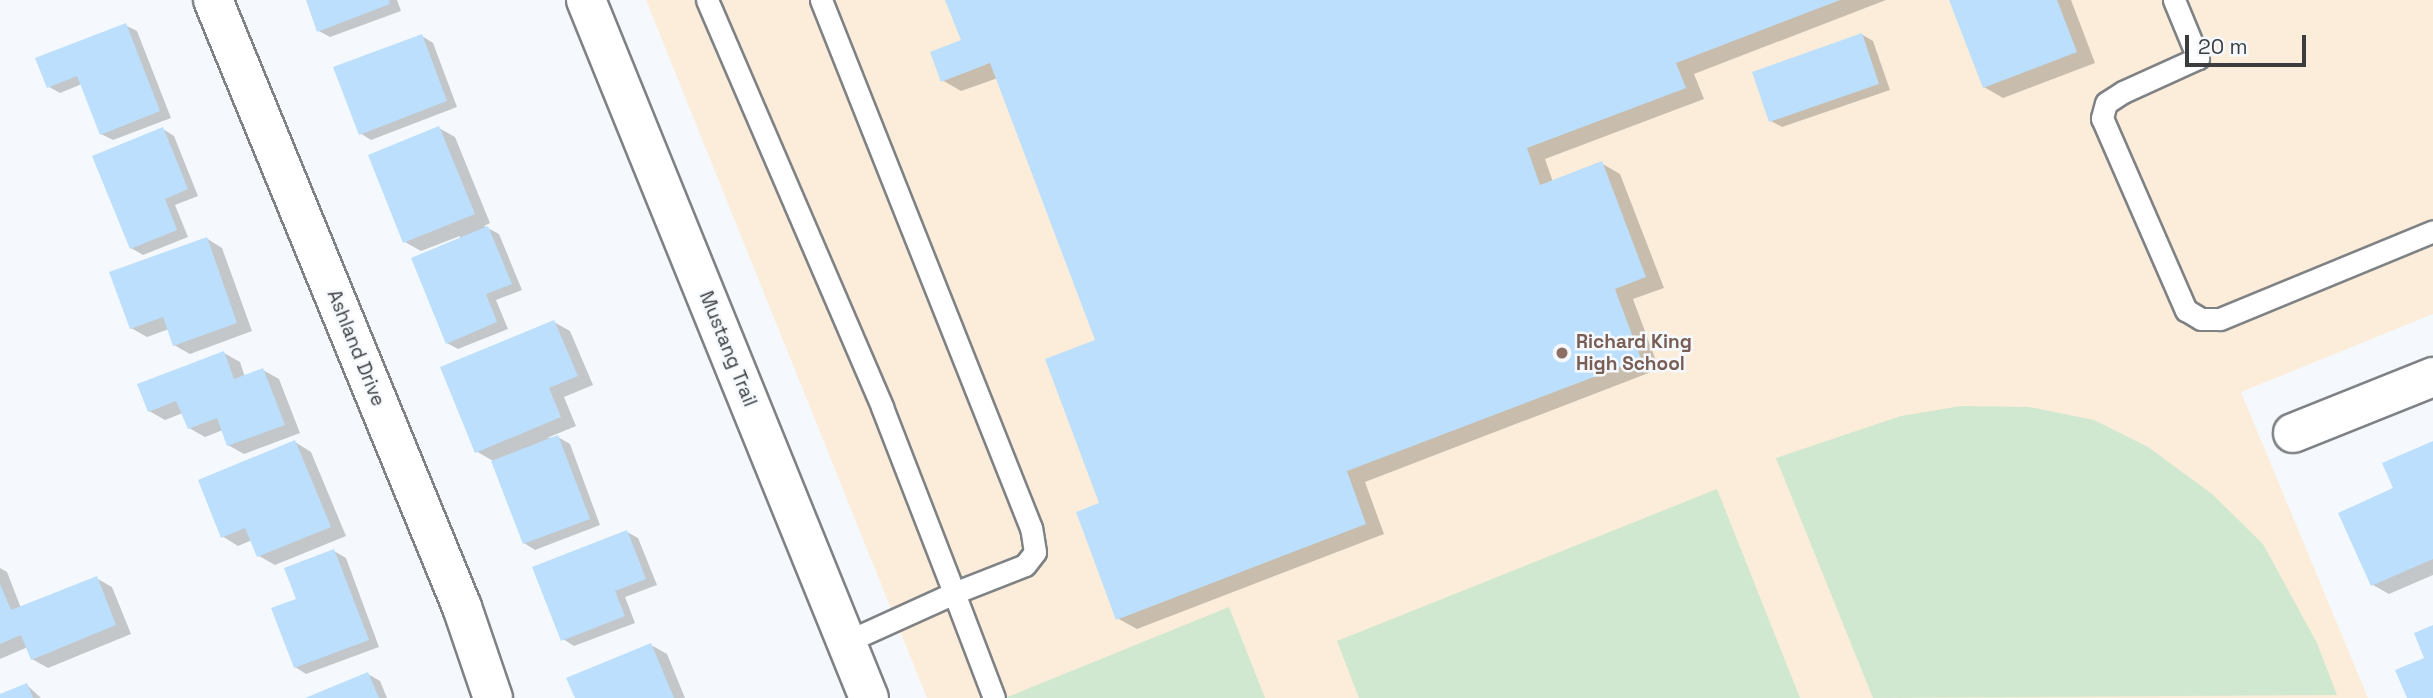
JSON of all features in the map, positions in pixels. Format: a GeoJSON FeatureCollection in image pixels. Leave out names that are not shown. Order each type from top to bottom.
{"type":"FeatureCollection","features":[{"type":"Feature","properties":{"kind":"street","name":"Ashland Drive"},"geometry":{"type":"LineString","coordinates":[[213,0],[462,607],[494,698]]}},
{"type":"Feature","properties":{"kind":"street","name":"Mustang Trail"},"geometry":{"type":"LineString","coordinates":[[586,0],[869,698]]}},
{"type":"Feature","properties":{"kind":"street"},"geometry":{"type":"LineString","coordinates":[[2293,433],[2433,377]]}},
{"type":"Feature","properties":{"kind":"lane"},"geometry":{"type":"LineString","coordinates":[[707,0],[882,407],[994,698]]}},
{"type":"Feature","properties":{"kind":"lane"},"geometry":{"type":"LineString","coordinates":[[821,0],[1031,528],[1035,552],[1025,565],[954,593],[846,642]]}},
{"type":"Feature","properties":{"kind":"lane"},"geometry":{"type":"LineString","coordinates":[[2174,0],[2198,58],[2123,92],[2106,103],[2102,118],[2186,310],[2201,319],[2220,319],[2433,231]]}},
{"type":"Feature","properties":{"kind":"shaded area","name":"Richard King High School"},"geometry":{"type":"Polygon","coordinates":[[[646,0],[2433,0],[2433,314],[2241,392],[2368,698],[927,698],[646,0]]]}},
{"type":"Feature","properties":{"kind":"green space"},"geometry":{"type":"Polygon","coordinates":[[[1961,406],[2029,407],[2094,420],[2148,447],[2212,494],[2263,544],[2317,643],[2337,695],[1873,698],[1776,458],[1901,416],[1961,406]]]}},
{"type":"Feature","properties":{"kind":"green space"},"geometry":{"type":"Polygon","coordinates":[[[1717,489],[1800,698],[1359,698],[1337,641],[1717,489]]]}},
{"type":"Feature","properties":{"kind":"green space"},"geometry":{"type":"Polygon","coordinates":[[[1229,607],[1265,698],[1005,698],[1229,607]]]}},
{"type":"Feature","properties":{"kind":"building"},"geometry":{"type":"Polygon","coordinates":[[[306,0],[389,0],[390,4],[317,32],[306,0]]]}},
{"type":"Feature","properties":{"kind":"building"},"geometry":{"type":"Polygon","coordinates":[[[945,0],[1840,0],[1676,63],[1686,88],[1527,148],[1540,185],[1602,161],[1646,277],[1615,289],[1641,359],[1347,471],[1366,524],[1116,620],[1076,512],[1099,503],[1045,359],[1095,340],[990,63],[941,82],[930,52],[961,40],[945,0]]]}},
{"type":"Feature","properties":{"kind":"building"},"geometry":{"type":"Polygon","coordinates":[[[1949,0],[2057,0],[2077,52],[1983,88],[1949,0]]]}},
{"type":"Feature","properties":{"kind":"building"},"geometry":{"type":"Polygon","coordinates":[[[126,23],[160,111],[100,135],[77,76],[47,88],[35,58],[126,23]]]}},
{"type":"Feature","properties":{"kind":"building"},"geometry":{"type":"Polygon","coordinates":[[[1862,33],[1879,84],[1769,122],[1752,72],[1862,33]]]}},
{"type":"Feature","properties":{"kind":"building"},"geometry":{"type":"Polygon","coordinates":[[[422,34],[447,101],[359,135],[333,67],[422,34]]]}},
{"type":"Feature","properties":{"kind":"building"},"geometry":{"type":"Polygon","coordinates":[[[439,126],[475,214],[403,243],[368,155],[439,126]]]}},
{"type":"Feature","properties":{"kind":"building"},"geometry":{"type":"Polygon","coordinates":[[[163,127],[188,189],[165,199],[177,230],[130,249],[92,156],[163,127]]]}},
{"type":"Feature","properties":{"kind":"building"},"geometry":{"type":"Polygon","coordinates":[[[488,226],[512,284],[486,294],[497,322],[446,344],[411,258],[488,226]]]}},
{"type":"Feature","properties":{"kind":"building"},"geometry":{"type":"Polygon","coordinates":[[[207,237],[237,323],[173,346],[163,317],[130,329],[109,272],[207,237]]]}},
{"type":"Feature","properties":{"kind":"building"},"geometry":{"type":"Polygon","coordinates":[[[554,320],[578,376],[549,388],[561,417],[475,453],[440,367],[554,320]]]}},
{"type":"Feature","properties":{"kind":"building"},"geometry":{"type":"Polygon","coordinates":[[[224,351],[234,379],[263,368],[285,425],[227,446],[217,418],[188,429],[176,401],[148,412],[137,384],[224,351]]]}},
{"type":"Feature","properties":{"kind":"building"},"geometry":{"type":"Polygon","coordinates":[[[558,435],[590,519],[523,544],[491,461],[558,435]]]}},
{"type":"Feature","properties":{"kind":"building"},"geometry":{"type":"Polygon","coordinates":[[[295,440],[331,527],[257,557],[245,528],[221,538],[198,480],[295,440]]]}},
{"type":"Feature","properties":{"kind":"building"},"geometry":{"type":"Polygon","coordinates":[[[2433,441],[2433,559],[2371,586],[2338,513],[2393,488],[2382,463],[2433,441]]]}},
{"type":"Feature","properties":{"kind":"building"},"geometry":{"type":"Polygon","coordinates":[[[627,530],[646,579],[615,591],[625,616],[561,641],[532,567],[627,530]]]}},
{"type":"Feature","properties":{"kind":"building"},"geometry":{"type":"Polygon","coordinates":[[[334,549],[369,640],[294,668],[271,608],[296,599],[284,568],[334,549]]]}},
{"type":"Feature","properties":{"kind":"building"},"geometry":{"type":"Polygon","coordinates":[[[97,576],[116,625],[31,660],[21,635],[0,644],[0,584],[11,610],[97,576]]]}},
{"type":"Feature","properties":{"kind":"building"},"geometry":{"type":"Polygon","coordinates":[[[2433,625],[2433,698],[2407,698],[2395,670],[2424,658],[2414,633],[2433,625]]]}},
{"type":"Feature","properties":{"kind":"building"},"geometry":{"type":"Polygon","coordinates":[[[651,643],[674,698],[575,698],[566,678],[651,643]]]}},
{"type":"Feature","properties":{"kind":"building"},"geometry":{"type":"Polygon","coordinates":[[[368,672],[379,698],[305,698],[368,672]]]}},
{"type":"Feature","properties":{"kind":"building"},"geometry":{"type":"Polygon","coordinates":[[[27,683],[33,698],[0,698],[0,694],[27,683]]]}},
{"type":"Feature","properties":{"kind":"place","name":"Richard King High School"},"geometry":{"type":"Point","coordinates":[1562,353]}}]}
